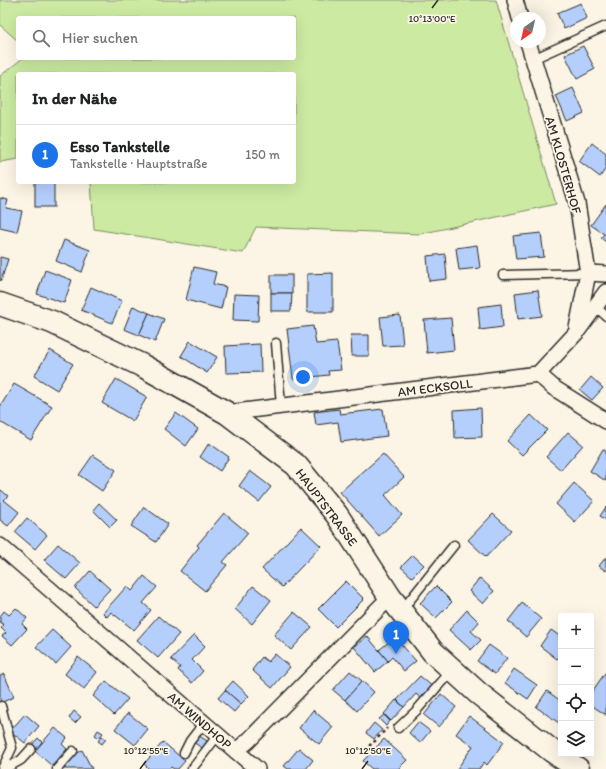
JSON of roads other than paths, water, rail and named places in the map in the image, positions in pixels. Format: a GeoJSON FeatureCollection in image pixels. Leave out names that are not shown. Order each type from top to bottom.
{"type":"FeatureCollection","features":[{"type":"Feature","properties":{"kind":"street"},"geometry":{"type":"LineString","coordinates":[[515,0],[518,12]]}},
{"type":"Feature","properties":{"kind":"street","name":"AM KLOSTERHOF"},"geometry":{"type":"LineString","coordinates":[[530,48],[577,203],[588,273],[576,333]]}},
{"type":"Feature","properties":{"kind":"street"},"geometry":{"type":"LineString","coordinates":[[588,273],[606,274]]}},
{"type":"Feature","properties":{"kind":"street"},"geometry":{"type":"LineString","coordinates":[[606,292],[601,311],[576,333],[538,374],[554,388],[606,421]]}},
{"type":"Feature","properties":{"kind":"street","name":"HAUPTSTRASSE"},"geometry":{"type":"LineString","coordinates":[[0,304],[52,322],[143,366],[227,413],[296,465],[337,515],[396,604],[433,652],[484,698],[552,751],[578,769]]}},
{"type":"Feature","properties":{"kind":"street","name":"AM ECKSOLL"},"geometry":{"type":"LineString","coordinates":[[227,413],[538,374]]}},
{"type":"Feature","properties":{"kind":"street","name":"AM WINDHOP"},"geometry":{"type":"LineString","coordinates":[[0,546],[236,751],[396,604]]}},
{"type":"Feature","properties":{"kind":"street"},"geometry":{"type":"LineString","coordinates":[[236,751],[255,768]]}},
{"type":"Feature","properties":{"kind":"lane"},"geometry":{"type":"LineString","coordinates":[[533,59],[606,26]]}},
{"type":"Feature","properties":{"kind":"lane"},"geometry":{"type":"LineString","coordinates":[[503,275],[588,273]]}},
{"type":"Feature","properties":{"kind":"lane"},"geometry":{"type":"LineString","coordinates":[[276,343],[281,406]]}},
{"type":"Feature","properties":{"kind":"lane"},"geometry":{"type":"LineString","coordinates":[[396,604],[454,545]]}},
{"type":"Feature","properties":{"kind":"lane"},"geometry":{"type":"LineString","coordinates":[[398,728],[416,711],[452,670]]}},
{"type":"Feature","properties":{"kind":"lane"},"geometry":{"type":"LineString","coordinates":[[1,706],[12,748],[3,769]]}},
{"type":"Feature","properties":{"kind":"lane"},"geometry":{"type":"LineString","coordinates":[[184,754],[190,741],[204,723]]}},
{"type":"Feature","properties":{"kind":"lane"},"geometry":{"type":"LineString","coordinates":[[192,769],[218,735]]}},
{"type":"Feature","properties":{"kind":"lane"},"geometry":{"type":"LineString","coordinates":[[3,769],[21,760],[31,749]]}},
{"type":"Feature","properties":{"kind":"lane"},"geometry":{"type":"LineString","coordinates":[[57,769],[73,751]]}},
{"type":"Feature","properties":{"kind":"place","name":"Esso Tankstelle"},"geometry":{"type":"Point","coordinates":[396,654]}}]}
